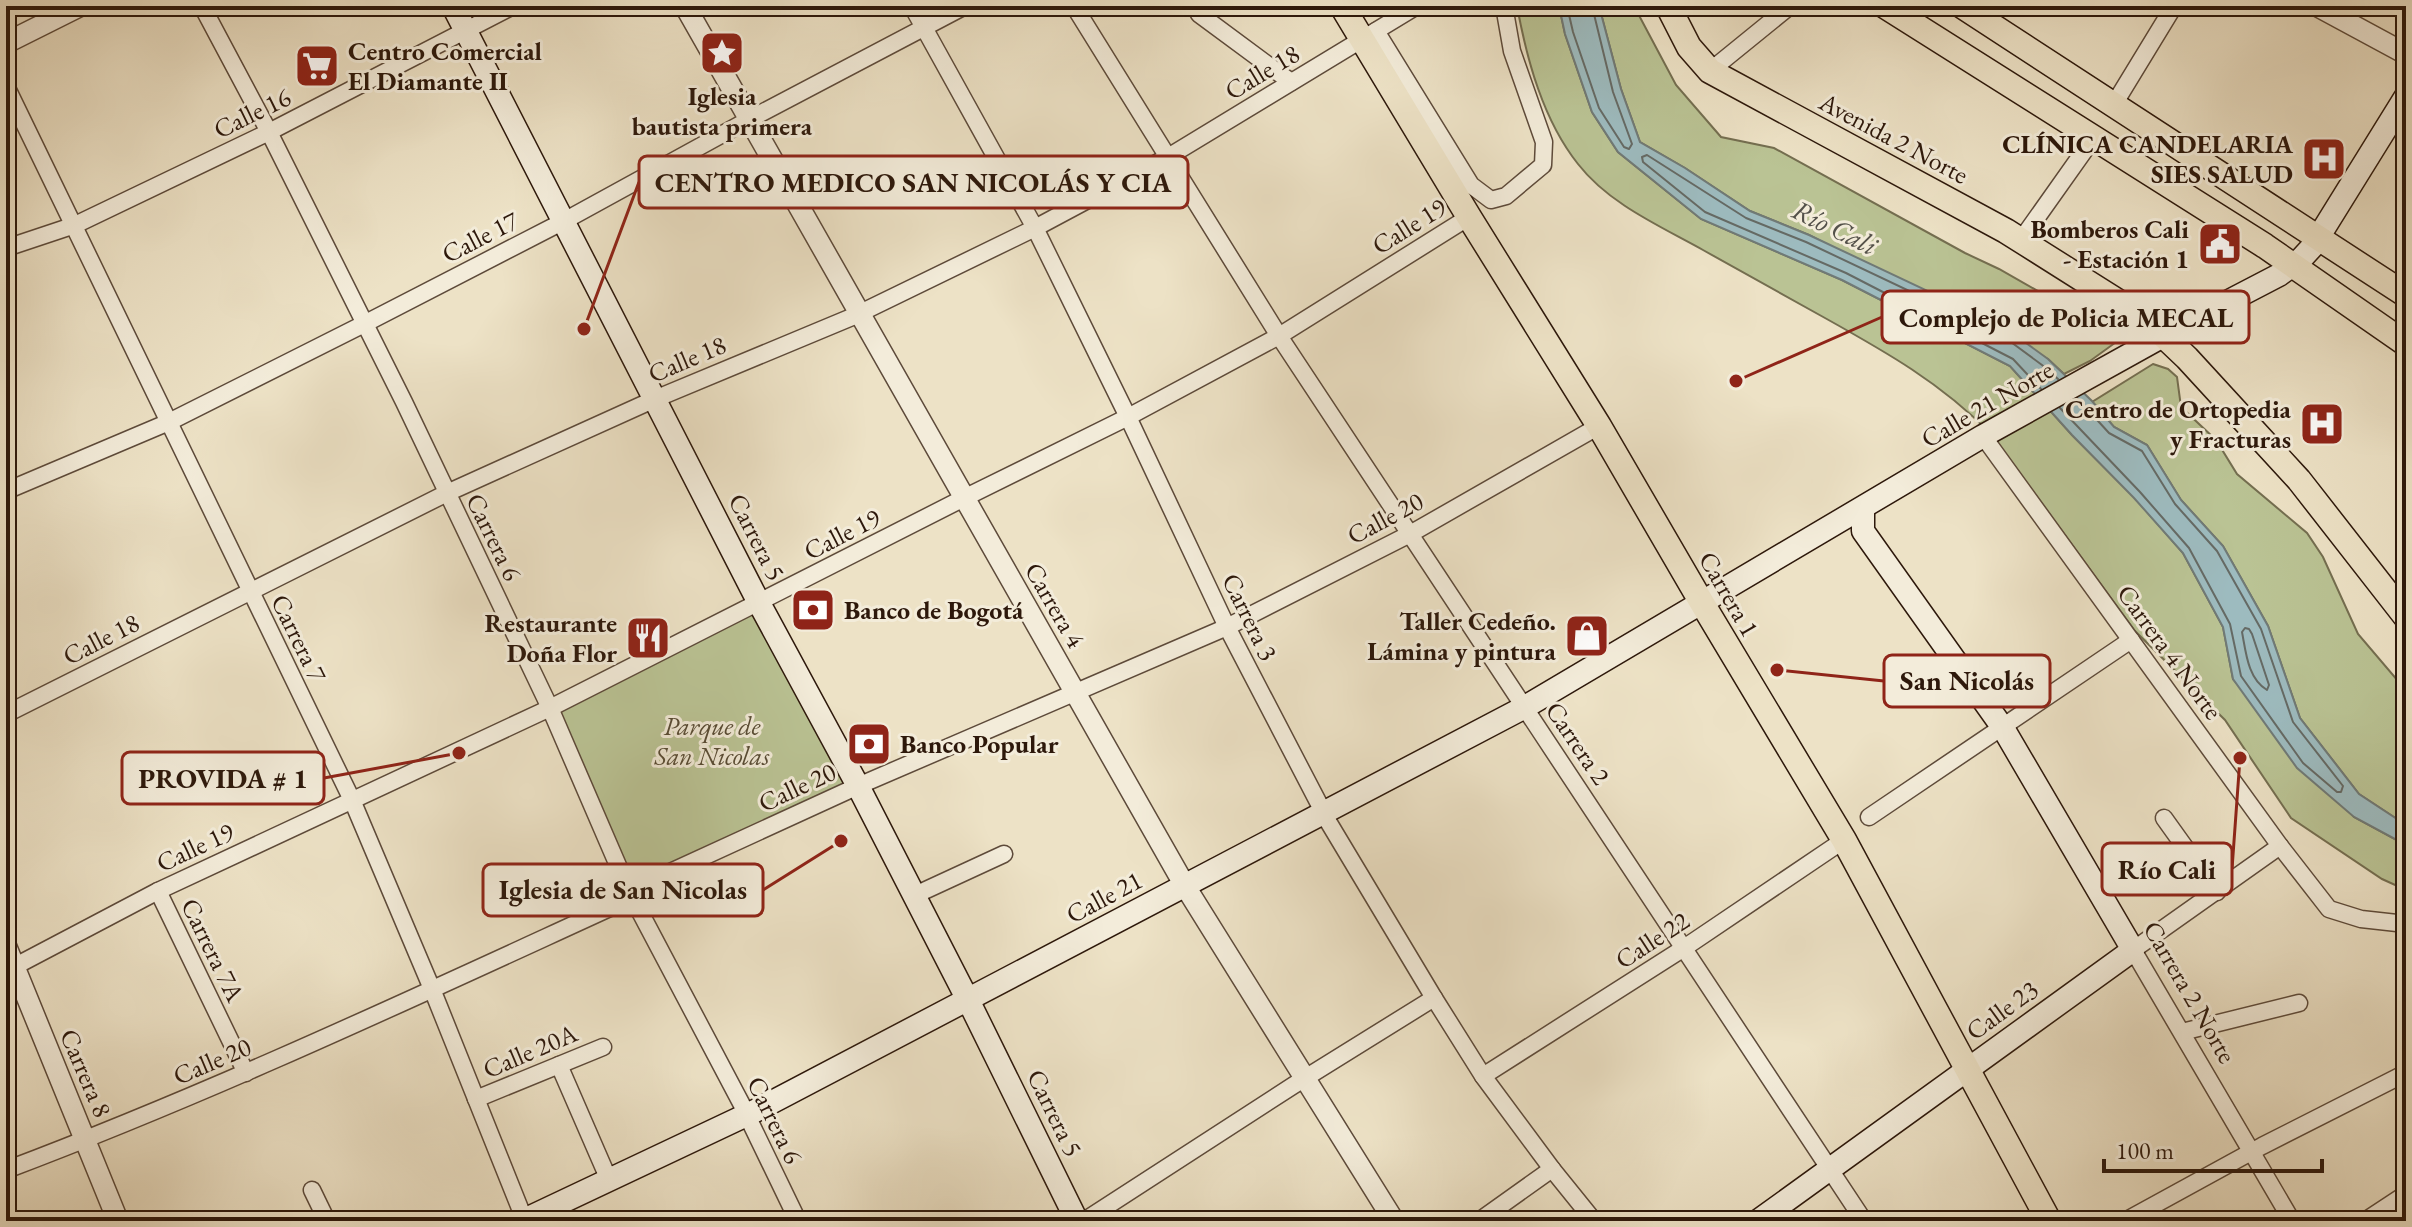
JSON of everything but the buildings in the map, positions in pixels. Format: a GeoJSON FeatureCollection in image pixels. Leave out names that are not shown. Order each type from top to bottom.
{"type":"FeatureCollection","features":[{"type":"Feature","properties":{"kind":"main road","name":"Carrera 5"},"geometry":{"type":"LineString","coordinates":[[453,6],[759,603],[968,1000],[1077,1221]]}},
{"type":"Feature","properties":{"kind":"main road","name":"Carrera 1"},"geometry":{"type":"LineString","coordinates":[[1342,6],[1369,35],[1469,217],[1599,426],[1844,840],[2049,1221]]}},
{"type":"Feature","properties":{"kind":"main road","name":"Avenida 2 Norte"},"geometry":{"type":"LineString","coordinates":[[1668,6],[1689,47],[1710,71],[2021,240],[2147,320],[2299,480],[2402,600]]}},
{"type":"Feature","properties":{"kind":"main road"},"geometry":{"type":"LineString","coordinates":[[1885,6],[2294,265],[2406,344]]}},
{"type":"Feature","properties":{"kind":"main road"},"geometry":{"type":"LineString","coordinates":[[1962,6],[2406,295]]}},
{"type":"Feature","properties":{"kind":"main road","name":"Calle 21 Norte"},"geometry":{"type":"LineString","coordinates":[[1702,603],[1835,525],[1863,520],[1983,436],[2294,265],[2313,246],[2406,96]]}},
{"type":"Feature","properties":{"kind":"main road","name":"Carrera 2 Norte"},"geometry":{"type":"LineString","coordinates":[[1863,520],[2003,728],[2133,950]]}},
{"type":"Feature","properties":{"kind":"main road","name":"Calle 21"},"geometry":{"type":"LineString","coordinates":[[524,1221],[747,1115],[968,1000],[1525,707],[1702,603]]}},
{"type":"Feature","properties":{"kind":"main road","name":"Calle 23"},"geometry":{"type":"LineString","coordinates":[[1758,1221],[2133,950]]}},
{"type":"Feature","properties":{"kind":"street"},"geometry":{"type":"LineString","coordinates":[[6,11],[16,6]]}},
{"type":"Feature","properties":{"kind":"street"},"geometry":{"type":"LineString","coordinates":[[6,43],[80,6]]}},
{"type":"Feature","properties":{"kind":"street","name":"Carrera 6"},"geometry":{"type":"LineString","coordinates":[[202,6],[269,132],[447,493],[550,708],[629,891],[747,1115],[798,1221]]}},
{"type":"Feature","properties":{"kind":"street","name":"Calle 16"},"geometry":{"type":"LineString","coordinates":[[6,248],[75,225],[269,132],[513,6]]}},
{"type":"Feature","properties":{"kind":"street","name":"Carrera 4"},"geometry":{"type":"LineString","coordinates":[[685,6],[1185,886],[1394,1221]]}},
{"type":"Feature","properties":{"kind":"street","name":"Carrera 3"},"geometry":{"type":"LineString","coordinates":[[912,6],[1035,228],[1227,627],[1323,812],[1483,1076],[1594,1221]]}},
{"type":"Feature","properties":{"kind":"street","name":"Calle 17"},"geometry":{"type":"LineString","coordinates":[[6,491],[169,422],[364,324],[564,221],[965,6]]}},
{"type":"Feature","properties":{"kind":"street","name":"Carrera 2"},"geometry":{"type":"LineString","coordinates":[[1074,6],[1279,336],[1864,1221]]}},
{"type":"Feature","properties":{"kind":"street"},"geometry":{"type":"LineString","coordinates":[[1195,6],[1199,14],[1291,82]]}},
{"type":"Feature","properties":{"kind":"street","name":"Calle 18"},"geometry":{"type":"LineString","coordinates":[[6,714],[447,493],[655,399],[859,314],[1035,228],[1168,157],[1417,6]]}},
{"type":"Feature","properties":{"kind":"street","name":"Carrera 1"},"geometry":{"type":"LineString","coordinates":[[1369,35],[1471,185],[1491,200],[1506,196],[1543,165],[1544,142],[1512,51],[1504,6]]}},
{"type":"Feature","properties":{"kind":"street"},"geometry":{"type":"LineString","coordinates":[[1710,71],[1790,6]]}},
{"type":"Feature","properties":{"kind":"street"},"geometry":{"type":"LineString","coordinates":[[2113,106],[2174,6]]}},
{"type":"Feature","properties":{"kind":"street"},"geometry":{"type":"LineString","coordinates":[[2317,6],[2406,54]]}},
{"type":"Feature","properties":{"kind":"street","name":"Carrera 7"},"geometry":{"type":"LineString","coordinates":[[6,86],[352,800],[432,989],[524,1221]]}},
{"type":"Feature","properties":{"kind":"street"},"geometry":{"type":"LineString","coordinates":[[2021,240],[2094,137]]}},
{"type":"Feature","properties":{"kind":"street","name":"Calle 19"},"geometry":{"type":"LineString","coordinates":[[10,969],[158,891],[550,708],[1128,417],[1279,336],[1469,217]]}},
{"type":"Feature","properties":{"kind":"street","name":"Calle 20"},"geometry":{"type":"LineString","coordinates":[[6,1170],[246,1073],[614,906],[629,891],[858,786],[1227,627],[1410,534],[1599,426]]}},
{"type":"Feature","properties":{"kind":"street","name":"Carrera 4 Norte"},"geometry":{"type":"LineString","coordinates":[[1983,436],[2329,909],[2361,919],[2406,924]]}},
{"type":"Feature","properties":{"kind":"street"},"geometry":{"type":"LineString","coordinates":[[1869,817],[2131,640]]}},
{"type":"Feature","properties":{"kind":"street"},"geometry":{"type":"LineString","coordinates":[[2164,818],[2217,892]]}},
{"type":"Feature","properties":{"kind":"street","name":"Calle 22"},"geometry":{"type":"LineString","coordinates":[[1483,1076],[1684,948],[1844,840]]}},
{"type":"Feature","properties":{"kind":"street","name":"Calle 23"},"geometry":{"type":"LineString","coordinates":[[2133,950],[2280,846]]}},
{"type":"Feature","properties":{"kind":"street"},"geometry":{"type":"LineString","coordinates":[[913,896],[1004,854]]}},
{"type":"Feature","properties":{"kind":"street","name":"Carrera 7A"},"geometry":{"type":"LineString","coordinates":[[158,891],[246,1073]]}},
{"type":"Feature","properties":{"kind":"street","name":"Carrera 8"},"geometry":{"type":"LineString","coordinates":[[6,946],[10,969],[86,1140],[118,1221]]}},
{"type":"Feature","properties":{"kind":"street","name":"Carrera 2 Norte"},"geometry":{"type":"LineString","coordinates":[[2133,950],[2292,1221]]}},
{"type":"Feature","properties":{"kind":"street"},"geometry":{"type":"LineString","coordinates":[[1084,1221],[1434,998]]}},
{"type":"Feature","properties":{"kind":"street"},"geometry":{"type":"LineString","coordinates":[[2182,1032],[2299,1003]]}},
{"type":"Feature","properties":{"kind":"street","name":"Calle 20A"},"geometry":{"type":"LineString","coordinates":[[476,1099],[603,1047]]}},
{"type":"Feature","properties":{"kind":"street"},"geometry":{"type":"LineString","coordinates":[[559,1065],[609,1180]]}},
{"type":"Feature","properties":{"kind":"street"},"geometry":{"type":"LineString","coordinates":[[2125,1221],[2406,1073]]}},
{"type":"Feature","properties":{"kind":"street"},"geometry":{"type":"LineString","coordinates":[[1479,1221],[1552,1169]]}},
{"type":"Feature","properties":{"kind":"street"},"geometry":{"type":"LineString","coordinates":[[312,1190],[327,1221]]}},
{"type":"Feature","properties":{"kind":"street"},"geometry":{"type":"LineString","coordinates":[[2365,1221],[2406,1194]]}},
{"type":"Feature","properties":{"kind":"green space"},"geometry":{"type":"Polygon","coordinates":[[[1517,6],[1559,6],[1565,34],[1592,112],[1618,152],[1701,219],[1842,280],[2010,366],[2183,553],[2223,627],[2233,679],[2354,817],[2406,845],[2406,890],[2382,879],[2291,818],[2225,720],[2135,631],[1990,433],[1971,415],[1891,356],[1636,213],[1591,178],[1566,147],[1546,109],[1531,68],[1517,6]]]}},
{"type":"Feature","properties":{"kind":"green space"},"geometry":{"type":"Polygon","coordinates":[[[1599,6],[1634,6],[1676,85],[1721,137],[1774,148],[1999,269],[2112,333],[2119,340],[2090,361],[2064,374],[2048,359],[1809,235],[1750,211],[1640,142],[1621,89],[1599,6]]]}},
{"type":"Feature","properties":{"kind":"green space"},"geometry":{"type":"Polygon","coordinates":[[[2153,364],[2168,369],[2177,377],[2181,407],[2216,440],[2237,474],[2307,533],[2323,557],[2358,634],[2406,687],[2406,825],[2359,794],[2300,718],[2268,626],[2223,546],[2181,500],[2147,445],[2114,427],[2092,402],[2153,364]]]}},
{"type":"Feature","properties":{"kind":"green space","name":"Parque de San Nicolas"},"geometry":{"type":"Polygon","coordinates":[[[759,603],[858,786],[629,891],[550,708],[759,603]]]}},
{"type":"Feature","properties":{"kind":"water"},"geometry":{"type":"Polygon","coordinates":[[[1559,6],[1599,6],[1621,89],[1640,142],[1750,211],[1809,235],[2004,327],[2048,359],[2114,427],[2147,445],[2181,500],[2223,546],[2268,626],[2300,718],[2359,794],[2406,825],[2406,845],[2354,817],[2297,768],[2233,679],[2223,627],[2183,553],[2010,366],[1842,280],[1701,219],[1618,152],[1592,112],[1565,34],[1559,6]]]}},
{"type":"Feature","properties":{"kind":"place","name":"Iglesia bautista primera"},"geometry":{"type":"Point","coordinates":[722,53]}},
{"type":"Feature","properties":{"kind":"place","name":"Centro Comercial El Diamante II"},"geometry":{"type":"Point","coordinates":[317,66]}},
{"type":"Feature","properties":{"kind":"place","name":"CLÍNICA CANDELARIA SIES SALUD"},"geometry":{"type":"Point","coordinates":[2324,159]}},
{"type":"Feature","properties":{"kind":"place","name":"Bomberos Cali - Estación 1"},"geometry":{"type":"Point","coordinates":[2220,244]}},
{"type":"Feature","properties":{"kind":"place","name":"CENTRO MEDICO SAN NICOLÁS Y CIA"},"geometry":{"type":"Point","coordinates":[584,329]}},
{"type":"Feature","properties":{"kind":"place","name":"Complejo de Policia MECAL"},"geometry":{"type":"Point","coordinates":[1736,381]}},
{"type":"Feature","properties":{"kind":"place","name":"Centro de Ortopedia y Fracturas"},"geometry":{"type":"Point","coordinates":[2322,424]}},
{"type":"Feature","properties":{"kind":"place","name":"Banco de Bogotá"},"geometry":{"type":"Point","coordinates":[813,610]}},
{"type":"Feature","properties":{"kind":"place","name":"Taller Cedeño. Lámina y pintura"},"geometry":{"type":"Point","coordinates":[1587,636]}},
{"type":"Feature","properties":{"kind":"place","name":"Restaurante Doña Flor"},"geometry":{"type":"Point","coordinates":[648,638]}},
{"type":"Feature","properties":{"kind":"place","name":"San Nicolás"},"geometry":{"type":"Point","coordinates":[1777,670]}},
{"type":"Feature","properties":{"kind":"place","name":"Banco Popular"},"geometry":{"type":"Point","coordinates":[869,744]}},
{"type":"Feature","properties":{"kind":"place","name":"PROVIDA # 1"},"geometry":{"type":"Point","coordinates":[459,753]}},
{"type":"Feature","properties":{"kind":"place","name":"Río Cali"},"geometry":{"type":"Point","coordinates":[2240,758]}},
{"type":"Feature","properties":{"kind":"place","name":"Iglesia de San Nicolas"},"geometry":{"type":"Point","coordinates":[841,841]}}]}
